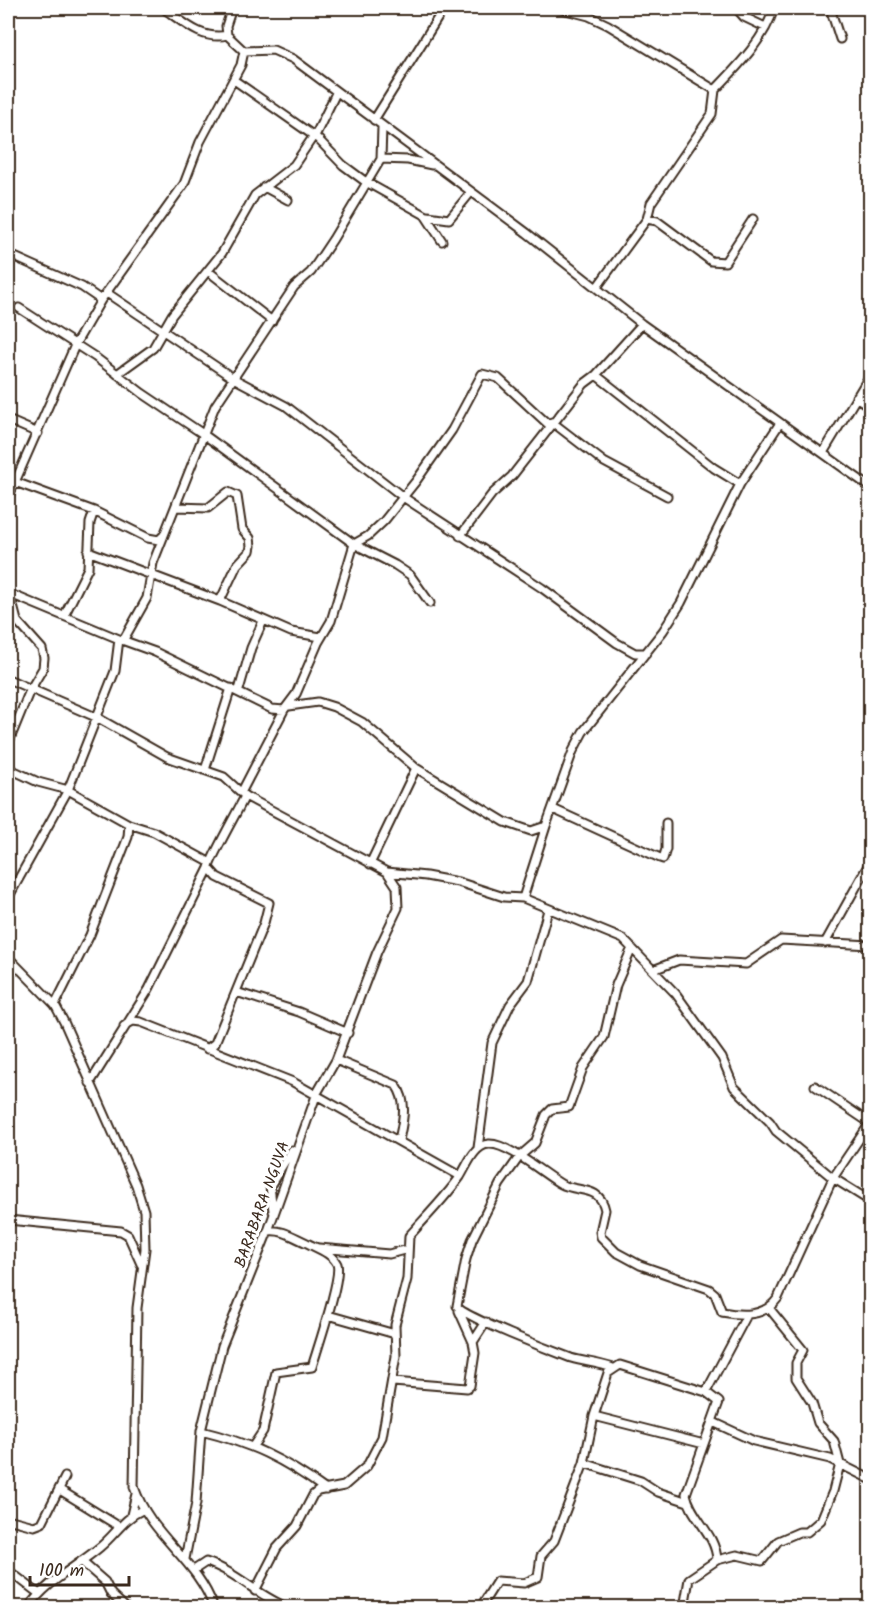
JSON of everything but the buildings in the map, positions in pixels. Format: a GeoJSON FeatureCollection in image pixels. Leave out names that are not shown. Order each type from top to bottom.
{"type":"FeatureCollection","features":[{"type":"Feature","properties":{"kind":"street"},"geometry":{"type":"LineString","coordinates":[[163,8],[204,34],[217,37],[227,34]]}},
{"type":"Feature","properties":{"kind":"street"},"geometry":{"type":"LineString","coordinates":[[232,8],[226,26],[227,34],[244,51],[273,50],[283,53],[597,287],[642,324],[870,488]]}},
{"type":"Feature","properties":{"kind":"street"},"geometry":{"type":"LineString","coordinates":[[374,120],[444,8]]}},
{"type":"Feature","properties":{"kind":"street"},"geometry":{"type":"LineString","coordinates":[[558,8],[589,16],[715,90]]}},
{"type":"Feature","properties":{"kind":"street"},"geometry":{"type":"LineString","coordinates":[[736,8],[744,17],[765,27]]}},
{"type":"Feature","properties":{"kind":"street"},"geometry":{"type":"LineString","coordinates":[[597,287],[646,219],[651,204],[712,114],[715,90],[741,63],[765,27],[774,8]]}},
{"type":"Feature","properties":{"kind":"street"},"geometry":{"type":"LineString","coordinates":[[831,8],[840,39]]}},
{"type":"Feature","properties":{"kind":"street"},"geometry":{"type":"LineString","coordinates":[[8,498],[76,343],[101,300],[184,184],[200,142],[234,80],[244,51]]}},
{"type":"Feature","properties":{"kind":"street"},"geometry":{"type":"LineString","coordinates":[[234,80],[314,135],[343,165],[366,182],[425,215],[449,219],[471,192]]}},
{"type":"Feature","properties":{"kind":"street"},"geometry":{"type":"LineString","coordinates":[[117,374],[153,348],[163,329],[222,253],[248,206],[264,187],[294,165],[314,135],[336,93]]}},
{"type":"Feature","properties":{"kind":"street"},"geometry":{"type":"LineString","coordinates":[[8,898],[68,790],[115,671],[122,639],[147,598],[153,562],[177,507],[215,406],[294,286],[311,272],[381,159],[382,127]]}},
{"type":"Feature","properties":{"kind":"street"},"geometry":{"type":"LineString","coordinates":[[381,159],[408,160],[435,166]]}},
{"type":"Feature","properties":{"kind":"street"},"geometry":{"type":"LineString","coordinates":[[264,187],[288,200]]}},
{"type":"Feature","properties":{"kind":"street"},"geometry":{"type":"LineString","coordinates":[[425,215],[442,241]]}},
{"type":"Feature","properties":{"kind":"street"},"geometry":{"type":"LineString","coordinates":[[646,219],[657,221],[711,261],[719,263],[725,262],[753,219]]}},
{"type":"Feature","properties":{"kind":"street"},"geometry":{"type":"LineString","coordinates":[[8,254],[82,287],[101,300]]}},
{"type":"Feature","properties":{"kind":"street"},"geometry":{"type":"LineString","coordinates":[[208,271],[272,321]]}},
{"type":"Feature","properties":{"kind":"street"},"geometry":{"type":"LineString","coordinates":[[107,293],[233,378],[286,406],[403,497],[542,588],[635,654],[640,660]]}},
{"type":"Feature","properties":{"kind":"street"},"geometry":{"type":"LineString","coordinates":[[19,308],[76,343],[354,544],[410,575],[430,603]]}},
{"type":"Feature","properties":{"kind":"street"},"geometry":{"type":"LineString","coordinates":[[460,536],[492,494],[512,476],[584,384],[596,375],[642,324]]}},
{"type":"Feature","properties":{"kind":"street"},"geometry":{"type":"LineString","coordinates":[[90,1083],[149,989],[321,637],[331,621],[354,544],[368,536],[403,497],[452,430],[482,375],[498,378],[551,424],[604,462],[667,496]]}},
{"type":"Feature","properties":{"kind":"street"},"geometry":{"type":"LineString","coordinates":[[596,375],[714,468],[740,484]]}},
{"type":"Feature","properties":{"kind":"street"},"geometry":{"type":"LineString","coordinates":[[823,453],[870,375]]}},
{"type":"Feature","properties":{"kind":"street"},"geometry":{"type":"LineString","coordinates":[[856,397],[870,408]]}},
{"type":"Feature","properties":{"kind":"street"},"geometry":{"type":"LineString","coordinates":[[8,420],[38,433]]}},
{"type":"Feature","properties":{"kind":"street"},"geometry":{"type":"LineString","coordinates":[[523,898],[573,751],[583,732],[646,653],[681,603],[740,484],[780,423]]}},
{"type":"Feature","properties":{"kind":"street"},"geometry":{"type":"LineString","coordinates":[[15,482],[94,511],[148,538],[159,540],[166,534]]}},
{"type":"Feature","properties":{"kind":"street"},"geometry":{"type":"LineString","coordinates":[[177,507],[207,508],[228,492],[237,496],[242,529],[250,538],[251,546],[250,551],[237,565],[220,601]]}},
{"type":"Feature","properties":{"kind":"street"},"geometry":{"type":"LineString","coordinates":[[64,616],[88,568],[90,523],[94,511]]}},
{"type":"Feature","properties":{"kind":"street"},"geometry":{"type":"LineString","coordinates":[[88,551],[220,601],[291,632],[321,637]]}},
{"type":"Feature","properties":{"kind":"street"},"geometry":{"type":"LineString","coordinates":[[9,594],[122,639],[235,689],[272,709],[309,702],[334,706],[362,722],[416,768],[505,822],[531,831],[546,826]]}},
{"type":"Feature","properties":{"kind":"street"},"geometry":{"type":"LineString","coordinates":[[8,744],[30,690],[43,668],[44,658],[39,644],[17,621],[9,594]]}},
{"type":"Feature","properties":{"kind":"street"},"geometry":{"type":"LineString","coordinates":[[205,770],[263,621]]}},
{"type":"Feature","properties":{"kind":"street"},"geometry":{"type":"LineString","coordinates":[[635,654],[646,653]]}},
{"type":"Feature","properties":{"kind":"street"},"geometry":{"type":"LineString","coordinates":[[8,679],[98,718],[167,757],[224,777],[244,794],[387,872],[458,882],[504,897],[523,898],[548,910],[607,930],[623,939],[676,994],[699,1029],[712,1043],[734,1087],[770,1122],[776,1131],[833,1178],[870,1201]]}},
{"type":"Feature","properties":{"kind":"street"},"geometry":{"type":"LineString","coordinates":[[8,768],[38,782],[68,790],[129,824],[154,832],[209,865],[218,878],[269,903],[264,923],[215,1043],[216,1053]]}},
{"type":"Feature","properties":{"kind":"street"},"geometry":{"type":"LineString","coordinates":[[370,864],[416,768]]}},
{"type":"Feature","properties":{"kind":"street"},"geometry":{"type":"LineString","coordinates":[[553,809],[663,859],[666,849],[666,823]]}},
{"type":"Feature","properties":{"kind":"street"},"geometry":{"type":"LineString","coordinates":[[55,1005],[90,935],[128,837],[129,824]]}},
{"type":"Feature","properties":{"kind":"street"},"geometry":{"type":"LineString","coordinates":[[825,943],[870,862]]}},
{"type":"Feature","properties":{"kind":"street","name":"BARABARA NGUVA"},"geometry":{"type":"LineString","coordinates":[[184,1559],[196,1503],[201,1431],[222,1346],[268,1231],[296,1146],[317,1093],[348,1033],[377,952],[398,908],[397,887],[387,872]]}},
{"type":"Feature","properties":{"kind":"street"},"geometry":{"type":"LineString","coordinates":[[255,1591],[277,1548],[297,1526],[313,1496],[344,1486],[367,1466],[382,1437],[393,1382],[395,1334],[407,1279],[409,1236],[460,1176],[478,1148],[492,1042],[510,1005],[528,981],[549,916],[548,910]]}},
{"type":"Feature","properties":{"kind":"street"},"geometry":{"type":"LineString","coordinates":[[653,970],[679,960],[746,964],[781,940],[870,945]]}},
{"type":"Feature","properties":{"kind":"street"},"geometry":{"type":"LineString","coordinates":[[393,1382],[467,1388],[470,1386],[474,1361],[472,1342],[459,1311],[458,1296],[472,1240],[500,1184],[520,1156],[535,1143],[546,1115],[552,1109],[569,1107],[584,1068],[604,1036],[616,985],[632,948]]}},
{"type":"Feature","properties":{"kind":"street"},"geometry":{"type":"LineString","coordinates":[[8,959],[55,1005],[138,1188],[146,1227],[136,1335],[137,1383],[133,1473],[136,1494],[142,1510],[194,1570],[214,1608]]}},
{"type":"Feature","properties":{"kind":"street"},"geometry":{"type":"LineString","coordinates":[[236,992],[299,1012],[348,1033]]}},
{"type":"Feature","properties":{"kind":"street"},"geometry":{"type":"LineString","coordinates":[[124,1026],[133,1021],[141,1022],[317,1093],[460,1176]]}},
{"type":"Feature","properties":{"kind":"street"},"geometry":{"type":"LineString","coordinates":[[207,1049],[215,1043]]}},
{"type":"Feature","properties":{"kind":"street"},"geometry":{"type":"LineString","coordinates":[[336,1060],[396,1085],[401,1093],[405,1113],[399,1140]]}},
{"type":"Feature","properties":{"kind":"street"},"geometry":{"type":"LineString","coordinates":[[478,1148],[489,1144],[520,1156],[562,1184],[595,1193],[605,1210],[600,1232],[602,1238],[616,1252],[640,1265],[709,1289],[715,1294],[723,1312],[747,1315],[769,1308],[778,1298],[833,1178],[870,1123],[815,1086]]}},
{"type":"Feature","properties":{"kind":"street"},"geometry":{"type":"LineString","coordinates":[[274,1213],[270,1186],[296,1146]]}},
{"type":"Feature","properties":{"kind":"street"},"geometry":{"type":"LineString","coordinates":[[8,1220],[121,1232],[128,1235],[141,1266]]}},
{"type":"Feature","properties":{"kind":"street"},"geometry":{"type":"LineString","coordinates":[[253,1446],[263,1431],[276,1372],[312,1367],[328,1315],[338,1269],[332,1257],[317,1248],[283,1231],[268,1231]]}},
{"type":"Feature","properties":{"kind":"street"},"geometry":{"type":"LineString","coordinates":[[317,1248],[389,1254],[408,1249]]}},
{"type":"Feature","properties":{"kind":"street"},"geometry":{"type":"LineString","coordinates":[[684,1608],[686,1587],[690,1579],[717,1560],[736,1555],[762,1561],[778,1541],[813,1529],[820,1520],[833,1491],[840,1464],[834,1441],[818,1423],[812,1403],[796,1378],[796,1363],[803,1350],[769,1308]]}},
{"type":"Feature","properties":{"kind":"street"},"geometry":{"type":"LineString","coordinates":[[459,1311],[535,1345],[612,1368],[620,1365],[634,1367],[706,1392],[719,1402],[714,1422],[687,1494],[688,1502],[714,1544],[717,1560]]}},
{"type":"Feature","properties":{"kind":"street"},"geometry":{"type":"LineString","coordinates":[[328,1315],[395,1334]]}},
{"type":"Feature","properties":{"kind":"street"},"geometry":{"type":"LineString","coordinates":[[706,1392],[747,1315]]}},
{"type":"Feature","properties":{"kind":"street"},"geometry":{"type":"LineString","coordinates":[[472,1342],[486,1322]]}},
{"type":"Feature","properties":{"kind":"street"},"geometry":{"type":"LineString","coordinates":[[480,1608],[497,1581],[524,1584],[538,1577],[541,1556],[554,1541],[584,1463],[594,1416],[612,1368]]}},
{"type":"Feature","properties":{"kind":"street"},"geometry":{"type":"LineString","coordinates":[[594,1416],[704,1444]]}},
{"type":"Feature","properties":{"kind":"street"},"geometry":{"type":"LineString","coordinates":[[714,1422],[754,1441],[830,1459],[870,1479]]}},
{"type":"Feature","properties":{"kind":"street"},"geometry":{"type":"LineString","coordinates":[[201,1431],[253,1446],[305,1475],[326,1490]]}},
{"type":"Feature","properties":{"kind":"street"},"geometry":{"type":"LineString","coordinates":[[584,1463],[641,1481],[658,1492],[688,1502]]}},
{"type":"Feature","properties":{"kind":"street"},"geometry":{"type":"LineString","coordinates":[[8,1523],[11,1520],[34,1526],[42,1523],[65,1477]]}},
{"type":"Feature","properties":{"kind":"street"},"geometry":{"type":"LineString","coordinates":[[60,1490],[120,1527]]}},
{"type":"Feature","properties":{"kind":"street"},"geometry":{"type":"LineString","coordinates":[[131,1515],[136,1494]]}},
{"type":"Feature","properties":{"kind":"street"},"geometry":{"type":"LineString","coordinates":[[28,1608],[38,1593],[81,1561],[131,1515],[142,1510]]}},
{"type":"Feature","properties":{"kind":"street"},"geometry":{"type":"LineString","coordinates":[[81,1561],[105,1582],[111,1594],[126,1608]]}},
{"type":"Feature","properties":{"kind":"street"},"geometry":{"type":"LineString","coordinates":[[194,1570],[206,1562],[214,1565],[255,1591],[288,1608]]}},
{"type":"Feature","properties":{"kind":"street"},"geometry":{"type":"LineString","coordinates":[[8,1570],[38,1593]]}}]}
